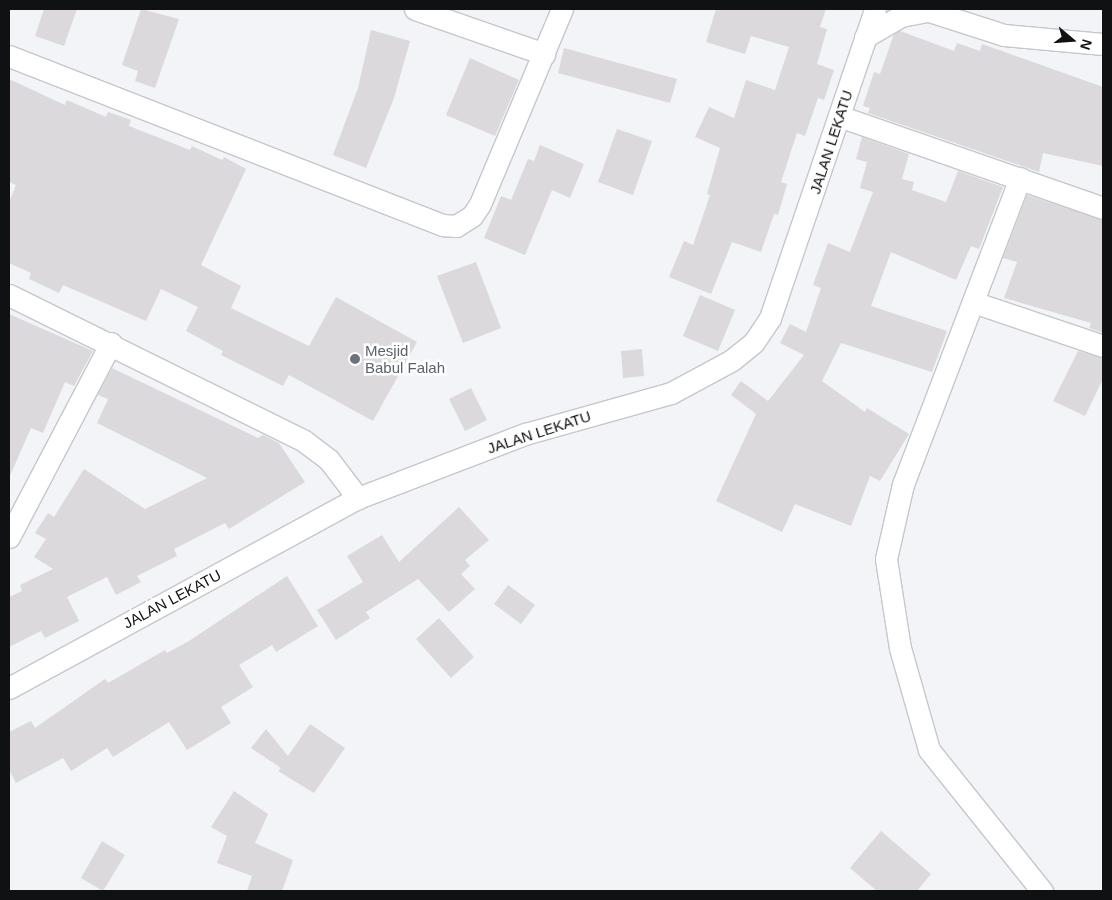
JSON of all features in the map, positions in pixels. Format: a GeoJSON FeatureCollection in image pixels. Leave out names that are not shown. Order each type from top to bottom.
{"type":"FeatureCollection","features":[{"type":"Feature","properties":{"kind":"street"},"geometry":{"type":"LineString","coordinates":[[416,9],[544,54]]}},
{"type":"Feature","properties":{"kind":"street"},"geometry":{"type":"LineString","coordinates":[[9,56],[442,225],[456,226],[472,216],[480,204],[562,9]]}},
{"type":"Feature","properties":{"kind":"street","name":"JALAN LEKATU"},"geometry":{"type":"LineString","coordinates":[[9,688],[358,498],[526,434],[671,393],[732,360],[754,342],[770,318],[875,9]]}},
{"type":"Feature","properties":{"kind":"street"},"geometry":{"type":"LineString","coordinates":[[865,37],[893,19],[924,10],[1004,35],[1103,44]]}},
{"type":"Feature","properties":{"kind":"street"},"geometry":{"type":"LineString","coordinates":[[840,116],[1103,208]]}},
{"type":"Feature","properties":{"kind":"street"},"geometry":{"type":"LineString","coordinates":[[1020,178],[903,484],[886,559],[888,588],[900,648],[929,750],[1033,888]]}},
{"type":"Feature","properties":{"kind":"street"},"geometry":{"type":"LineString","coordinates":[[9,295],[111,343],[304,441],[329,460],[358,498]]}},
{"type":"Feature","properties":{"kind":"street"},"geometry":{"type":"LineString","coordinates":[[973,302],[1103,346]]}},
{"type":"Feature","properties":{"kind":"street"},"geometry":{"type":"LineString","coordinates":[[9,537],[111,343]]}},
{"type":"Feature","properties":{"kind":"building"},"geometry":{"type":"Polygon","coordinates":[[[44,9],[77,9],[64,46],[35,36],[44,9]]]}},
{"type":"Feature","properties":{"kind":"building"},"geometry":{"type":"Polygon","coordinates":[[[141,9],[179,19],[155,88],[135,81],[138,71],[122,65],[141,9]]]}},
{"type":"Feature","properties":{"kind":"building"},"geometry":{"type":"Polygon","coordinates":[[[716,9],[826,9],[820,27],[827,29],[817,64],[834,70],[824,100],[818,98],[805,136],[797,133],[781,182],[787,184],[778,215],[774,214],[761,252],[732,242],[711,294],[669,277],[684,241],[693,245],[710,195],[707,194],[720,148],[695,137],[709,107],[734,118],[746,80],[775,90],[789,47],[751,36],[745,54],[706,42],[716,9]]]}},
{"type":"Feature","properties":{"kind":"building"},"geometry":{"type":"Polygon","coordinates":[[[371,30],[410,41],[394,98],[366,168],[333,155],[358,88],[371,30]]]}},
{"type":"Feature","properties":{"kind":"building"},"geometry":{"type":"Polygon","coordinates":[[[900,31],[954,51],[957,43],[980,51],[982,44],[1103,87],[1103,166],[1043,153],[1039,172],[868,113],[870,108],[863,106],[874,72],[880,74],[894,34],[900,31]]]}},
{"type":"Feature","properties":{"kind":"building"},"geometry":{"type":"Polygon","coordinates":[[[564,48],[677,79],[670,103],[558,73],[564,48]]]}},
{"type":"Feature","properties":{"kind":"building"},"geometry":{"type":"Polygon","coordinates":[[[470,58],[519,80],[495,136],[446,115],[470,58]]]}},
{"type":"Feature","properties":{"kind":"building"},"geometry":{"type":"Polygon","coordinates":[[[9,79],[65,105],[67,100],[106,117],[108,112],[131,120],[129,126],[190,150],[192,146],[222,160],[224,157],[246,169],[201,265],[241,286],[231,308],[309,346],[336,297],[417,342],[373,421],[289,375],[283,386],[221,355],[223,351],[186,331],[198,307],[161,289],[146,321],[63,285],[59,293],[29,279],[31,273],[9,263],[9,202],[16,185],[9,182],[9,79]]]}},
{"type":"Feature","properties":{"kind":"building"},"geometry":{"type":"Polygon","coordinates":[[[617,129],[652,141],[633,195],[598,182],[617,129]]]}},
{"type":"Feature","properties":{"kind":"building"},"geometry":{"type":"Polygon","coordinates":[[[862,137],[909,154],[902,179],[914,182],[912,190],[946,202],[958,171],[1003,187],[979,249],[971,246],[956,280],[891,252],[871,306],[947,331],[932,372],[841,343],[822,381],[865,412],[867,408],[909,434],[880,481],[870,476],[851,526],[795,504],[782,532],[716,501],[756,414],[731,395],[741,381],[768,401],[804,355],[780,343],[790,324],[806,332],[821,288],[813,285],[828,243],[850,252],[873,192],[860,188],[867,162],[856,159],[862,137]]]}},
{"type":"Feature","properties":{"kind":"building"},"geometry":{"type":"Polygon","coordinates":[[[540,145],[584,164],[570,198],[552,190],[525,255],[484,238],[501,196],[511,200],[528,159],[534,161],[540,145]]]}},
{"type":"Feature","properties":{"kind":"building"},"geometry":{"type":"Polygon","coordinates":[[[1027,195],[1103,220],[1103,333],[1089,328],[1091,323],[1004,298],[1017,262],[1003,258],[1027,195]]]}},
{"type":"Feature","properties":{"kind":"building"},"geometry":{"type":"Polygon","coordinates":[[[476,262],[501,328],[463,343],[437,276],[476,262]]]}},
{"type":"Feature","properties":{"kind":"building"},"geometry":{"type":"Polygon","coordinates":[[[700,295],[735,310],[718,351],[683,336],[700,295]]]}},
{"type":"Feature","properties":{"kind":"building"},"geometry":{"type":"Polygon","coordinates":[[[9,314],[93,351],[74,386],[65,382],[43,433],[31,428],[9,478],[9,314]]]}},
{"type":"Feature","properties":{"kind":"building"},"geometry":{"type":"Polygon","coordinates":[[[642,349],[644,376],[623,378],[621,351],[642,349]]]}},
{"type":"Feature","properties":{"kind":"building"},"geometry":{"type":"Polygon","coordinates":[[[1078,351],[1103,358],[1103,379],[1085,416],[1053,401],[1078,351]]]}},
{"type":"Feature","properties":{"kind":"building"},"geometry":{"type":"Polygon","coordinates":[[[112,368],[258,438],[263,435],[279,443],[305,482],[229,529],[225,523],[174,549],[177,556],[137,576],[141,582],[116,595],[107,577],[67,597],[79,621],[45,638],[41,631],[9,647],[9,597],[22,591],[20,585],[53,569],[34,557],[46,539],[35,533],[48,513],[54,517],[84,469],[145,509],[207,478],[97,423],[108,399],[98,395],[112,368]]]}},
{"type":"Feature","properties":{"kind":"building"},"geometry":{"type":"Polygon","coordinates":[[[471,388],[487,420],[465,431],[449,399],[471,388]]]}},
{"type":"Feature","properties":{"kind":"building"},"geometry":{"type":"Polygon","coordinates":[[[459,507],[489,540],[465,560],[470,566],[461,574],[475,589],[449,612],[418,579],[366,612],[370,618],[336,640],[317,610],[363,582],[347,556],[382,535],[399,562],[459,507]]]}},
{"type":"Feature","properties":{"kind":"building"},"geometry":{"type":"Polygon","coordinates":[[[287,576],[318,626],[276,652],[272,645],[239,665],[253,687],[221,707],[231,723],[187,750],[169,722],[113,757],[107,748],[71,771],[63,758],[16,783],[9,769],[9,732],[31,721],[35,728],[105,679],[108,683],[165,650],[167,653],[189,641],[287,576]]]}},
{"type":"Feature","properties":{"kind":"building"},"geometry":{"type":"Polygon","coordinates":[[[508,585],[535,605],[521,624],[494,604],[508,585]]]}},
{"type":"Feature","properties":{"kind":"building"},"geometry":{"type":"Polygon","coordinates":[[[439,618],[474,657],[451,678],[416,639],[439,618]]]}},
{"type":"Feature","properties":{"kind":"building"},"geometry":{"type":"Polygon","coordinates":[[[310,724],[345,748],[314,793],[278,771],[281,768],[251,748],[266,729],[288,756],[310,724]]]}},
{"type":"Feature","properties":{"kind":"building"},"geometry":{"type":"Polygon","coordinates":[[[234,791],[268,814],[255,843],[293,860],[282,891],[247,891],[252,876],[217,863],[227,836],[211,827],[234,791]]]}},
{"type":"Feature","properties":{"kind":"building"},"geometry":{"type":"Polygon","coordinates":[[[881,831],[931,874],[917,891],[877,891],[850,868],[881,831]]]}},
{"type":"Feature","properties":{"kind":"building"},"geometry":{"type":"Polygon","coordinates":[[[102,841],[125,855],[103,891],[81,878],[102,841]]]}},
{"type":"Feature","properties":{"kind":"place","name":"Mesjid Babul Falah"},"geometry":{"type":"Point","coordinates":[355,359]}}]}
